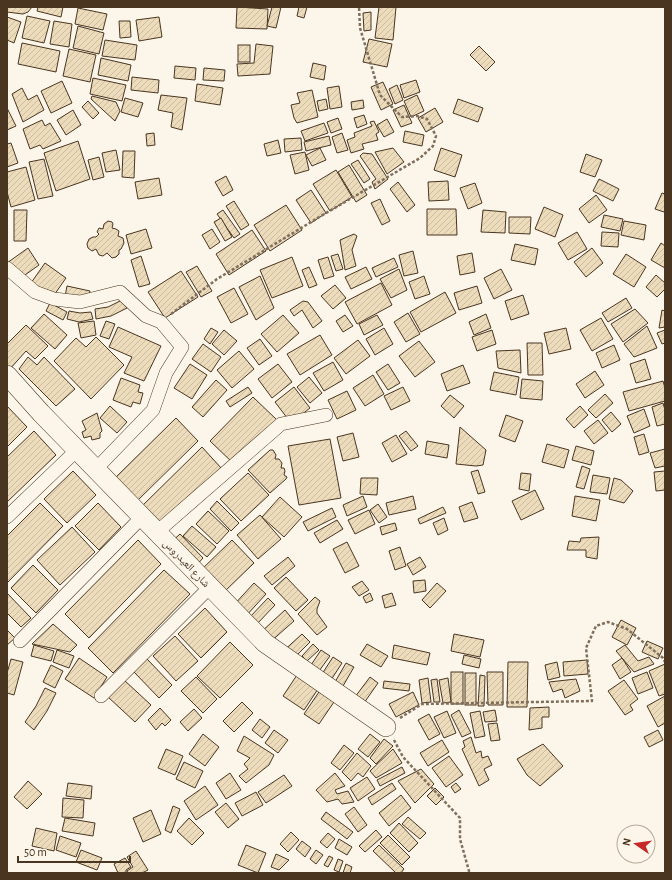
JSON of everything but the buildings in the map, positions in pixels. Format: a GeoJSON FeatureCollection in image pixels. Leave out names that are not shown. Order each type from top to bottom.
{"type":"FeatureCollection","features":[{"type":"Feature","properties":{"kind":"street"},"geometry":{"type":"LineString","coordinates":[[7,268],[35,292],[54,299],[80,302],[120,292],[146,316],[161,322],[182,347],[166,373],[153,410],[96,470]]}},
{"type":"Feature","properties":{"kind":"street","name":"شارع العيدروس"},"geometry":{"type":"LineString","coordinates":[[8,377],[264,643],[386,727]]}},
{"type":"Feature","properties":{"kind":"street"},"geometry":{"type":"LineString","coordinates":[[157,532],[281,424],[326,414]]}},
{"type":"Feature","properties":{"kind":"street"},"geometry":{"type":"LineString","coordinates":[[7,517],[77,450]]}},
{"type":"Feature","properties":{"kind":"street"},"geometry":{"type":"LineString","coordinates":[[20,641],[142,517]]}},
{"type":"Feature","properties":{"kind":"street"},"geometry":{"type":"LineString","coordinates":[[101,696],[210,587]]}},
{"type":"Feature","properties":{"kind":"path"},"geometry":{"type":"LineString","coordinates":[[161,322],[217,280],[320,216],[420,158],[433,146],[436,136],[427,119],[417,116],[402,117],[380,95],[360,28],[359,7]]}},
{"type":"Feature","properties":{"kind":"path"},"geometry":{"type":"LineString","coordinates":[[468,873],[469,871],[460,839],[460,818],[403,758],[386,727],[422,704],[592,701],[586,648],[596,626],[608,622],[627,629],[663,658],[665,662]]}}]}
